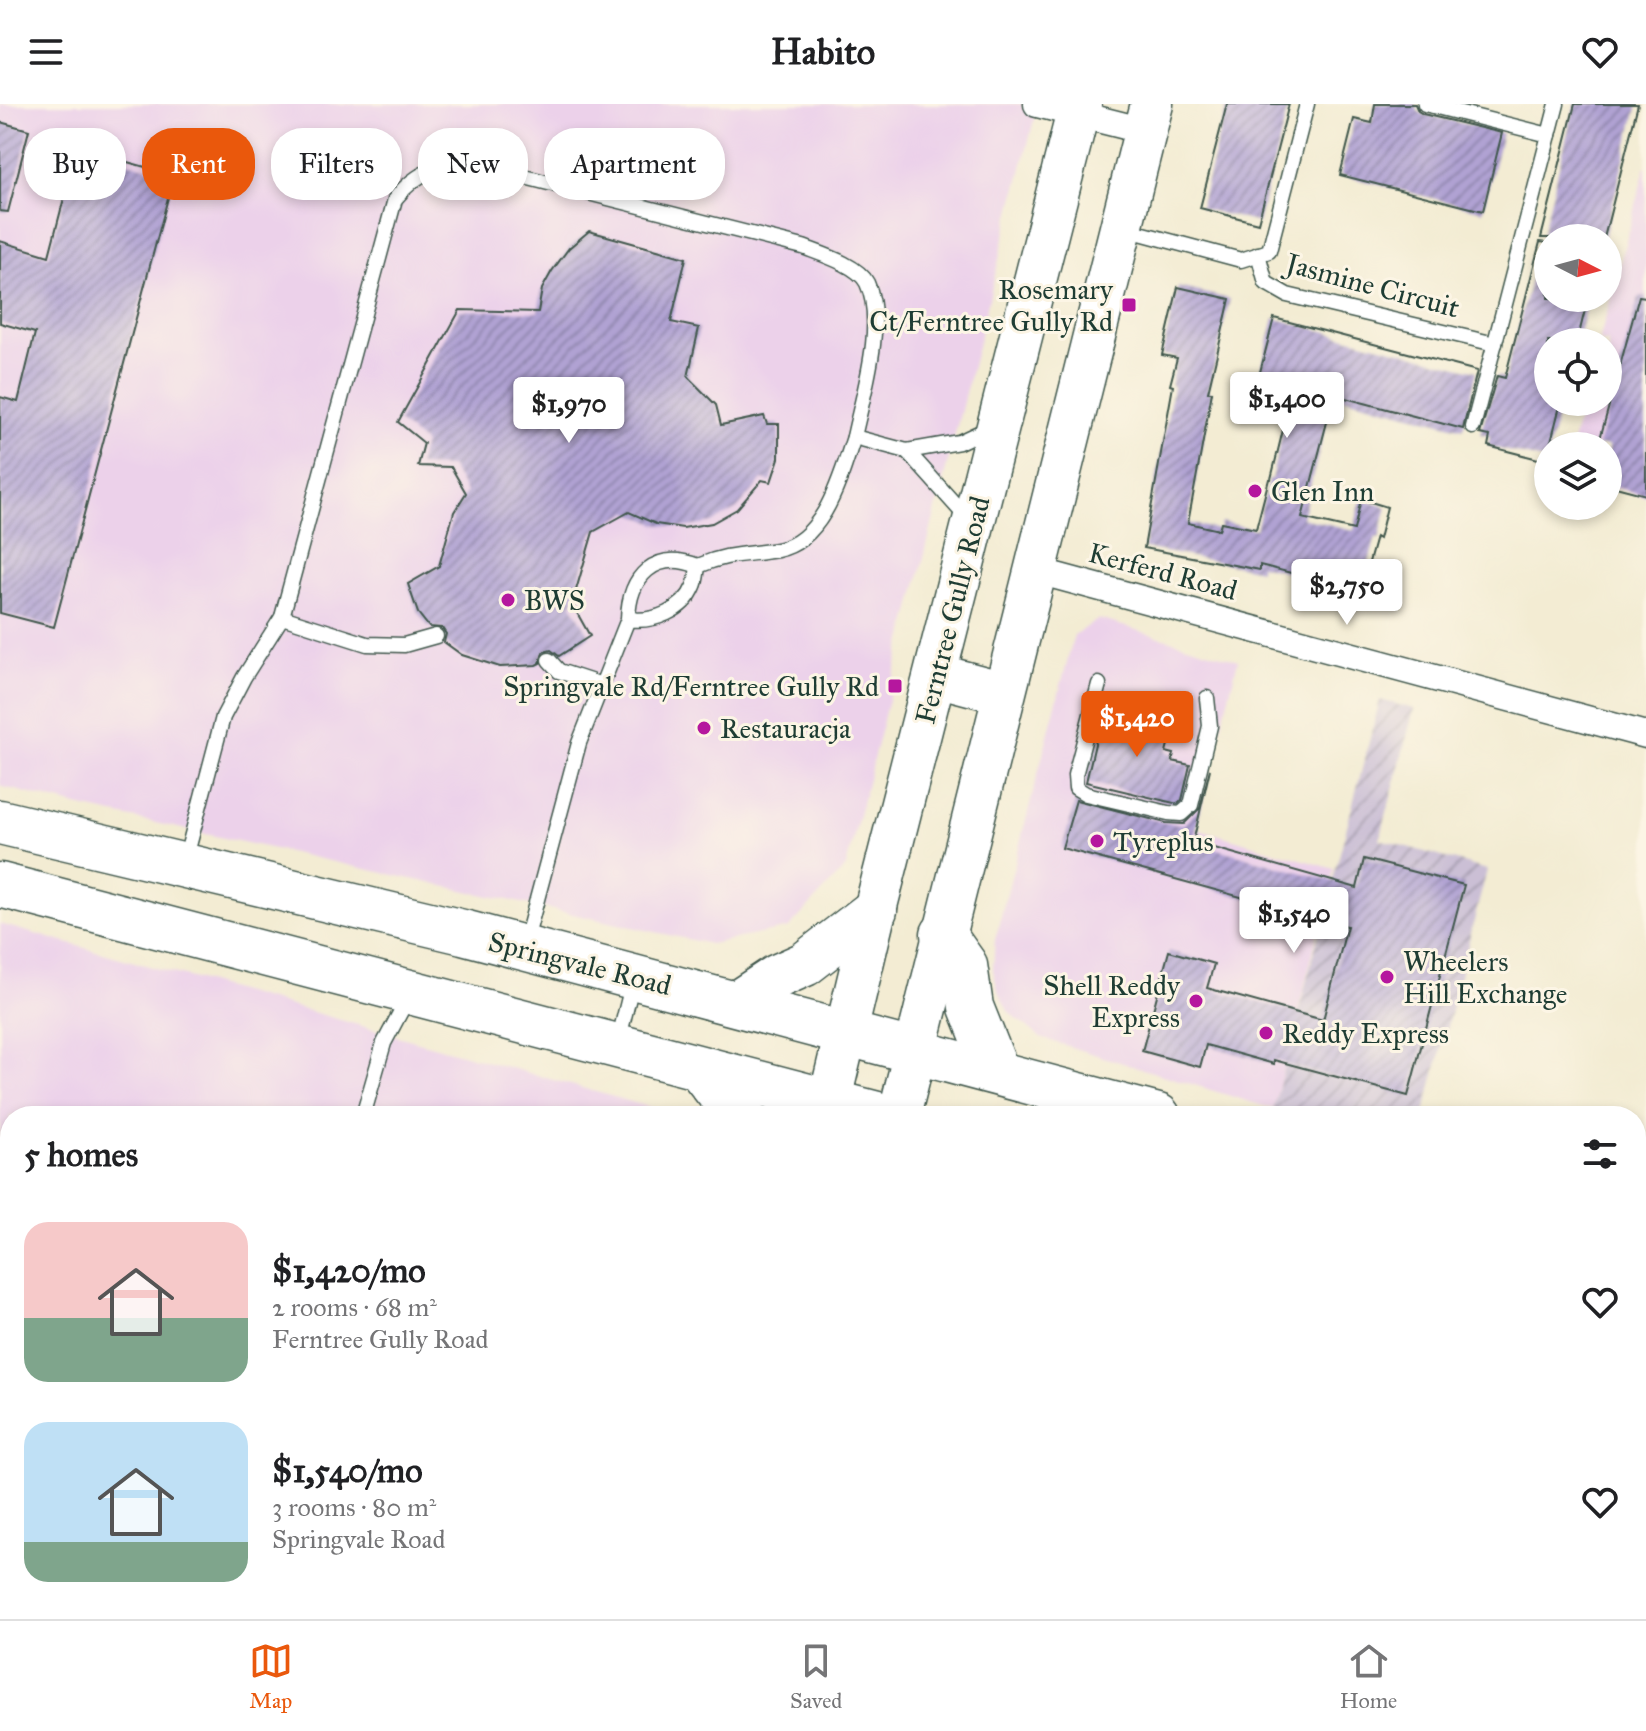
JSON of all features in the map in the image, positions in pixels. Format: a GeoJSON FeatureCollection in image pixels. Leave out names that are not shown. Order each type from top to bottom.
{"type":"FeatureCollection","features":[{"type":"Feature","properties":{"kind":"highway","name":"Springvale Road"},"geometry":{"type":"LineString","coordinates":[[0,822],[524,948],[1121,1106]]}},
{"type":"Feature","properties":{"kind":"highway"},"geometry":{"type":"LineString","coordinates":[[63,901],[74,840]]}},
{"type":"Feature","properties":{"kind":"highway"},"geometry":{"type":"LineString","coordinates":[[0,885],[699,1068],[819,1106]]}},
{"type":"Feature","properties":{"kind":"highway"},"geometry":{"type":"LineString","coordinates":[[737,1003],[778,976],[805,964],[875,910]]}},
{"type":"Feature","properties":{"kind":"highway"},"geometry":{"type":"LineString","coordinates":[[943,934],[965,965],[971,1007],[997,1072]]}},
{"type":"Feature","properties":{"kind":"highway"},"geometry":{"type":"LineString","coordinates":[[699,1068],[731,1106]]}},
{"type":"Feature","properties":{"kind":"main road","name":"Ferntree Gully Road"},"geometry":{"type":"LineString","coordinates":[[829,1106],[875,910],[1079,110]]}},
{"type":"Feature","properties":{"kind":"main road"},"geometry":{"type":"LineString","coordinates":[[901,1106],[1149,118]]}},
{"type":"Feature","properties":{"kind":"main road"},"geometry":{"type":"LineString","coordinates":[[936,675],[1004,693]]}},
{"type":"Feature","properties":{"kind":"street"},"geometry":{"type":"LineString","coordinates":[[1037,104],[1149,118]]}},
{"type":"Feature","properties":{"kind":"street","name":"Kerferd Road"},"geometry":{"type":"LineString","coordinates":[[1034,570],[1646,735]]}},
{"type":"Feature","properties":{"kind":"lane","name":"Jasmine Circuit"},"geometry":{"type":"LineString","coordinates":[[1121,228],[1241,260],[1269,251],[1307,104]]}},
{"type":"Feature","properties":{"kind":"lane"},"geometry":{"type":"LineString","coordinates":[[1473,427],[1557,104]]}},
{"type":"Feature","properties":{"kind":"lane"},"geometry":{"type":"LineString","coordinates":[[1432,105],[1549,135]]}},
{"type":"Feature","properties":{"kind":"lane"},"geometry":{"type":"LineString","coordinates":[[183,865],[223,717],[282,617],[395,199],[409,182],[435,168],[456,164],[477,165],[803,247],[839,261],[866,281],[874,316],[870,359],[854,437],[832,501],[808,532],[779,550],[719,557],[698,566],[669,560],[641,575],[628,601],[628,619],[579,743],[524,948]]}},
{"type":"Feature","properties":{"kind":"lane","name":"Jasmine Circuit"},"geometry":{"type":"LineString","coordinates":[[1258,254],[1266,283],[1287,295],[1495,344]]}},
{"type":"Feature","properties":{"kind":"lane"},"geometry":{"type":"LineString","coordinates":[[854,437],[907,451],[959,442],[1000,423]]}},
{"type":"Feature","properties":{"kind":"lane"},"geometry":{"type":"LineString","coordinates":[[907,451],[974,525]]}},
{"type":"Feature","properties":{"kind":"lane"},"geometry":{"type":"LineString","coordinates":[[628,619],[642,621],[674,609],[694,586],[698,566]]}},
{"type":"Feature","properties":{"kind":"lane"},"geometry":{"type":"LineString","coordinates":[[282,617],[367,644],[404,645],[436,636]]}},
{"type":"Feature","properties":{"kind":"lane"},"geometry":{"type":"LineString","coordinates":[[549,660],[559,671],[602,685]]}},
{"type":"Feature","properties":{"kind":"lane"},"geometry":{"type":"LineString","coordinates":[[1099,684],[1075,775],[1076,788],[1086,794],[1168,813],[1181,814],[1191,805],[1210,726],[1207,698]]}},
{"type":"Feature","properties":{"kind":"lane"},"geometry":{"type":"LineString","coordinates":[[617,1046],[634,977]]}},
{"type":"Feature","properties":{"kind":"lane"},"geometry":{"type":"LineString","coordinates":[[366,1106],[384,1043],[411,992]]}},
{"type":"Feature","properties":{"kind":"shaded area"},"geometry":{"type":"Polygon","coordinates":[[[0,104],[1038,104],[846,867],[789,928],[710,944],[77,806],[0,786],[0,104]]]}},
{"type":"Feature","properties":{"kind":"shaded area"},"geometry":{"type":"Polygon","coordinates":[[[1646,165],[1646,497],[1622,490],[1622,432],[1575,432],[1579,416],[1622,416],[1622,328],[1603,328],[1607,312],[1622,312],[1622,255],[1646,165]]]}},
{"type":"Feature","properties":{"kind":"shaded area"},"geometry":{"type":"Polygon","coordinates":[[[1099,619],[1238,660],[1196,828],[1334,869],[1274,1106],[1263,1106],[1041,1038],[1008,1011],[999,994],[993,970],[995,939],[1074,635],[1099,619]]]}},
{"type":"Feature","properties":{"kind":"shaded area"},"geometry":{"type":"Polygon","coordinates":[[[1380,700],[1414,709],[1380,839],[1487,870],[1427,1106],[1274,1106],[1380,700]]]}},
{"type":"Feature","properties":{"kind":"shaded area"},"geometry":{"type":"Polygon","coordinates":[[[0,924],[646,1106],[0,1106],[0,924]]]}},
{"type":"Feature","properties":{"kind":"building"},"geometry":{"type":"Polygon","coordinates":[[[1227,104],[1289,104],[1258,223],[1200,208],[1227,104]]]}},
{"type":"Feature","properties":{"kind":"building"},"geometry":{"type":"Polygon","coordinates":[[[1375,104],[1415,104],[1423,114],[1502,133],[1483,211],[1340,175],[1354,119],[1372,123],[1375,104]]]}},
{"type":"Feature","properties":{"kind":"building"},"geometry":{"type":"Polygon","coordinates":[[[1575,104],[1638,104],[1608,224],[1545,224],[1575,104]]]}},
{"type":"Feature","properties":{"kind":"building"},"geometry":{"type":"Polygon","coordinates":[[[0,122],[24,129],[24,150],[8,212],[0,211],[0,122]]]}},
{"type":"Feature","properties":{"kind":"building"},"geometry":{"type":"Polygon","coordinates":[[[126,162],[142,166],[142,200],[167,200],[54,627],[0,613],[0,397],[18,402],[35,333],[0,323],[0,241],[49,256],[64,200],[126,200],[126,162]]]}},
{"type":"Feature","properties":{"kind":"building"},"geometry":{"type":"Polygon","coordinates":[[[589,231],[686,258],[671,322],[699,328],[688,377],[716,405],[721,425],[764,416],[767,424],[779,424],[779,458],[771,482],[762,480],[737,509],[712,523],[683,528],[656,524],[629,512],[593,532],[572,604],[590,636],[559,656],[551,650],[543,652],[540,663],[536,665],[500,667],[462,655],[444,642],[446,634],[442,628],[429,627],[418,613],[408,584],[439,566],[454,512],[466,493],[451,467],[418,466],[424,443],[398,422],[460,310],[538,312],[542,289],[552,271],[569,248],[589,231]]]}},
{"type":"Feature","properties":{"kind":"building"},"geometry":{"type":"Polygon","coordinates":[[[1534,265],[1534,312],[1584,312],[1580,328],[1534,328],[1534,416],[1557,416],[1553,432],[1534,432],[1534,458],[1488,446],[1490,436],[1480,434],[1497,376],[1505,378],[1534,265]]]}},
{"type":"Feature","properties":{"kind":"building"},"geometry":{"type":"Polygon","coordinates":[[[1178,287],[1230,299],[1208,392],[1212,392],[1188,523],[1219,530],[1221,522],[1256,529],[1294,385],[1259,376],[1274,318],[1477,371],[1463,429],[1334,395],[1302,518],[1354,530],[1361,499],[1387,507],[1361,591],[1260,565],[1260,570],[1144,548],[1177,358],[1162,355],[1178,287]]]}},
{"type":"Feature","properties":{"kind":"building"},"geometry":{"type":"Polygon","coordinates":[[[1639,296],[1646,297],[1646,495],[1622,489],[1622,432],[1602,432],[1606,416],[1622,416],[1622,358],[1639,296]]]}},
{"type":"Feature","properties":{"kind":"building"},"geometry":{"type":"Polygon","coordinates":[[[1103,710],[1172,729],[1166,752],[1174,754],[1172,761],[1190,765],[1182,800],[1178,804],[1086,782],[1103,710]]]}},
{"type":"Feature","properties":{"kind":"building"},"geometry":{"type":"Polygon","coordinates":[[[1210,769],[1193,842],[1357,888],[1364,859],[1464,885],[1408,1096],[1206,1045],[1200,1067],[1142,1051],[1169,951],[1214,964],[1207,988],[1323,1020],[1347,926],[1062,848],[1076,800],[1166,823],[1184,824],[1200,808],[1210,769]]]}},
{"type":"Feature","properties":{"kind":"place","name":"Rosemary Ct/Ferntree Gully Rd"},"geometry":{"type":"Point","coordinates":[1129,305]}},
{"type":"Feature","properties":{"kind":"place","name":"Glen Inn"},"geometry":{"type":"Point","coordinates":[1255,491]}},
{"type":"Feature","properties":{"kind":"place","name":"BWS"},"geometry":{"type":"Point","coordinates":[508,600]}},
{"type":"Feature","properties":{"kind":"place","name":"Springvale Rd/Ferntree Gully Rd"},"geometry":{"type":"Point","coordinates":[895,686]}},
{"type":"Feature","properties":{"kind":"place","name":"Restauracja"},"geometry":{"type":"Point","coordinates":[704,728]}},
{"type":"Feature","properties":{"kind":"place","name":"Tyreplus"},"geometry":{"type":"Point","coordinates":[1097,841]}},
{"type":"Feature","properties":{"kind":"place","name":"Wheelers Hill Exchange"},"geometry":{"type":"Point","coordinates":[1387,977]}},
{"type":"Feature","properties":{"kind":"place","name":"Shell Reddy Express"},"geometry":{"type":"Point","coordinates":[1196,1001]}},
{"type":"Feature","properties":{"kind":"place","name":"Reddy Express"},"geometry":{"type":"Point","coordinates":[1266,1033]}}]}
